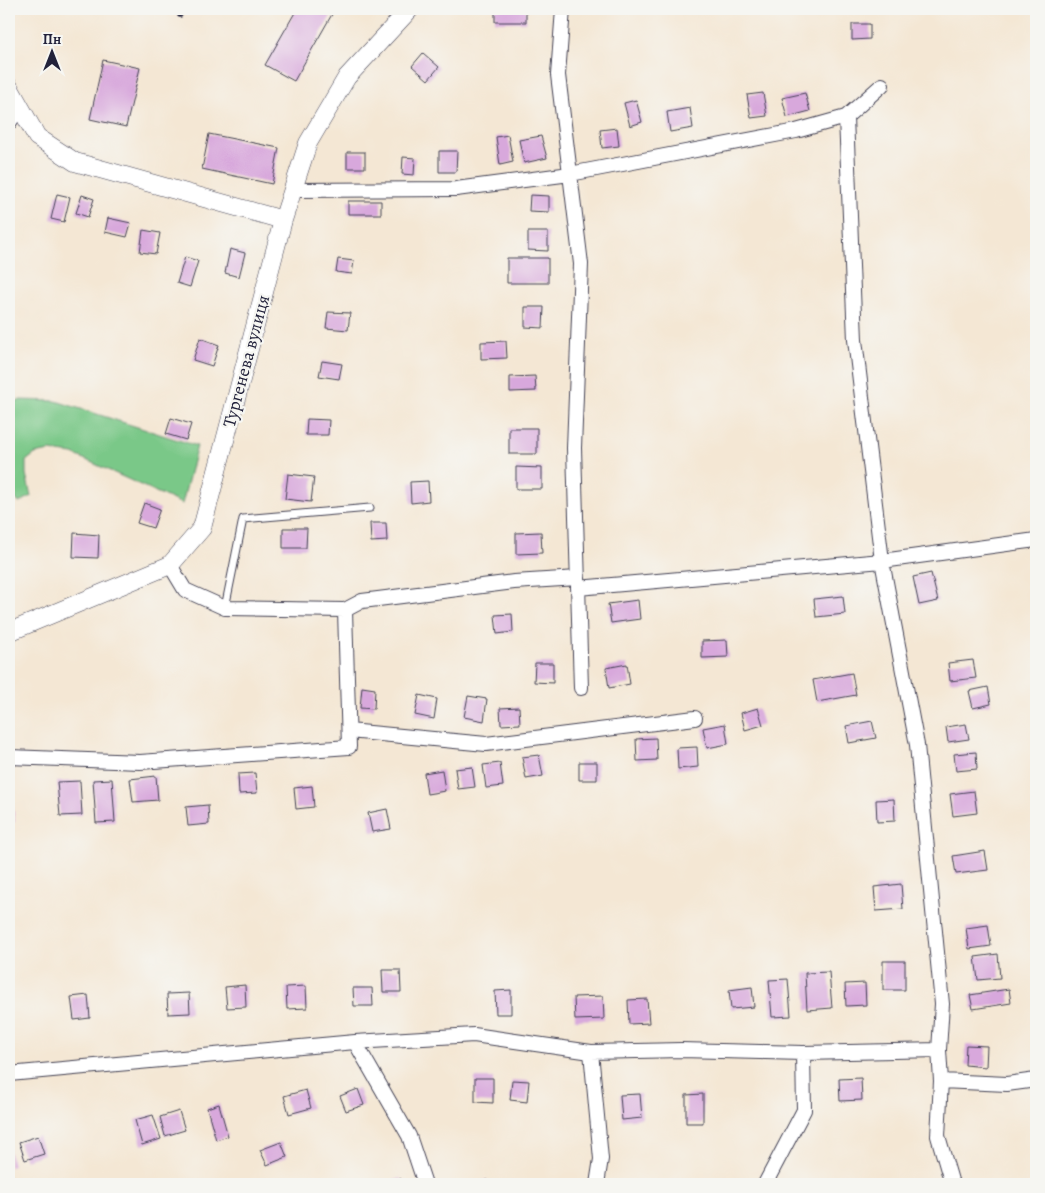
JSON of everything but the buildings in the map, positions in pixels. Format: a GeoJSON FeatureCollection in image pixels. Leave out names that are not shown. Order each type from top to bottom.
{"type":"FeatureCollection","features":[{"type":"Feature","properties":{"kind":"street","name":"Тургенева вулиця"},"geometry":{"type":"LineString","coordinates":[[9,632],[170,565],[202,528],[283,220],[308,142],[347,78],[410,9]]}},
{"type":"Feature","properties":{"kind":"street"},"geometry":{"type":"LineString","coordinates":[[563,9],[558,75],[581,264],[574,448],[581,688]]}},
{"type":"Feature","properties":{"kind":"street"},"geometry":{"type":"LineString","coordinates":[[294,190],[456,189],[570,174],[796,131],[846,117],[882,85]]}},
{"type":"Feature","properties":{"kind":"street"},"geometry":{"type":"LineString","coordinates":[[9,87],[19,108],[37,137],[75,162],[283,220]]}},
{"type":"Feature","properties":{"kind":"street"},"geometry":{"type":"LineString","coordinates":[[9,123],[19,108]]}},
{"type":"Feature","properties":{"kind":"street"},"geometry":{"type":"LineString","coordinates":[[846,117],[855,340],[882,562],[917,745],[942,1004],[939,1050],[942,1081],[938,1136],[952,1184]]}},
{"type":"Feature","properties":{"kind":"street"},"geometry":{"type":"LineString","coordinates":[[170,565],[184,590],[225,608],[346,610],[362,601],[514,582],[578,584],[882,562],[1036,540]]}},
{"type":"Feature","properties":{"kind":"street"},"geometry":{"type":"LineString","coordinates":[[9,757],[140,762],[349,747],[346,610]]}},
{"type":"Feature","properties":{"kind":"street"},"geometry":{"type":"LineString","coordinates":[[349,731],[486,744],[695,718]]}},
{"type":"Feature","properties":{"kind":"street"},"geometry":{"type":"LineString","coordinates":[[9,1074],[355,1042],[474,1035],[591,1052],[681,1050],[803,1053],[939,1050]]}},
{"type":"Feature","properties":{"kind":"street"},"geometry":{"type":"LineString","coordinates":[[355,1042],[410,1136],[425,1184]]}},
{"type":"Feature","properties":{"kind":"street"},"geometry":{"type":"LineString","coordinates":[[591,1052],[601,1160],[597,1184]]}},
{"type":"Feature","properties":{"kind":"street"},"geometry":{"type":"LineString","coordinates":[[765,1184],[804,1110],[803,1053]]}},
{"type":"Feature","properties":{"kind":"street"},"geometry":{"type":"LineString","coordinates":[[942,1081],[1007,1084],[1036,1080]]}},
{"type":"Feature","properties":{"kind":"lane"},"geometry":{"type":"LineString","coordinates":[[225,608],[243,519],[370,508]]}},
{"type":"Feature","properties":{"kind":"green space"},"geometry":{"type":"Polygon","coordinates":[[[19,400],[56,401],[197,446],[182,504],[73,454],[50,451],[35,454],[26,461],[26,474],[31,496],[19,503],[9,487],[9,416],[12,403],[19,400]]]}},
{"type":"Feature","properties":{"kind":"railway"},"geometry":{"type":"LineString","coordinates":[[180,15],[182,9]]}}]}
